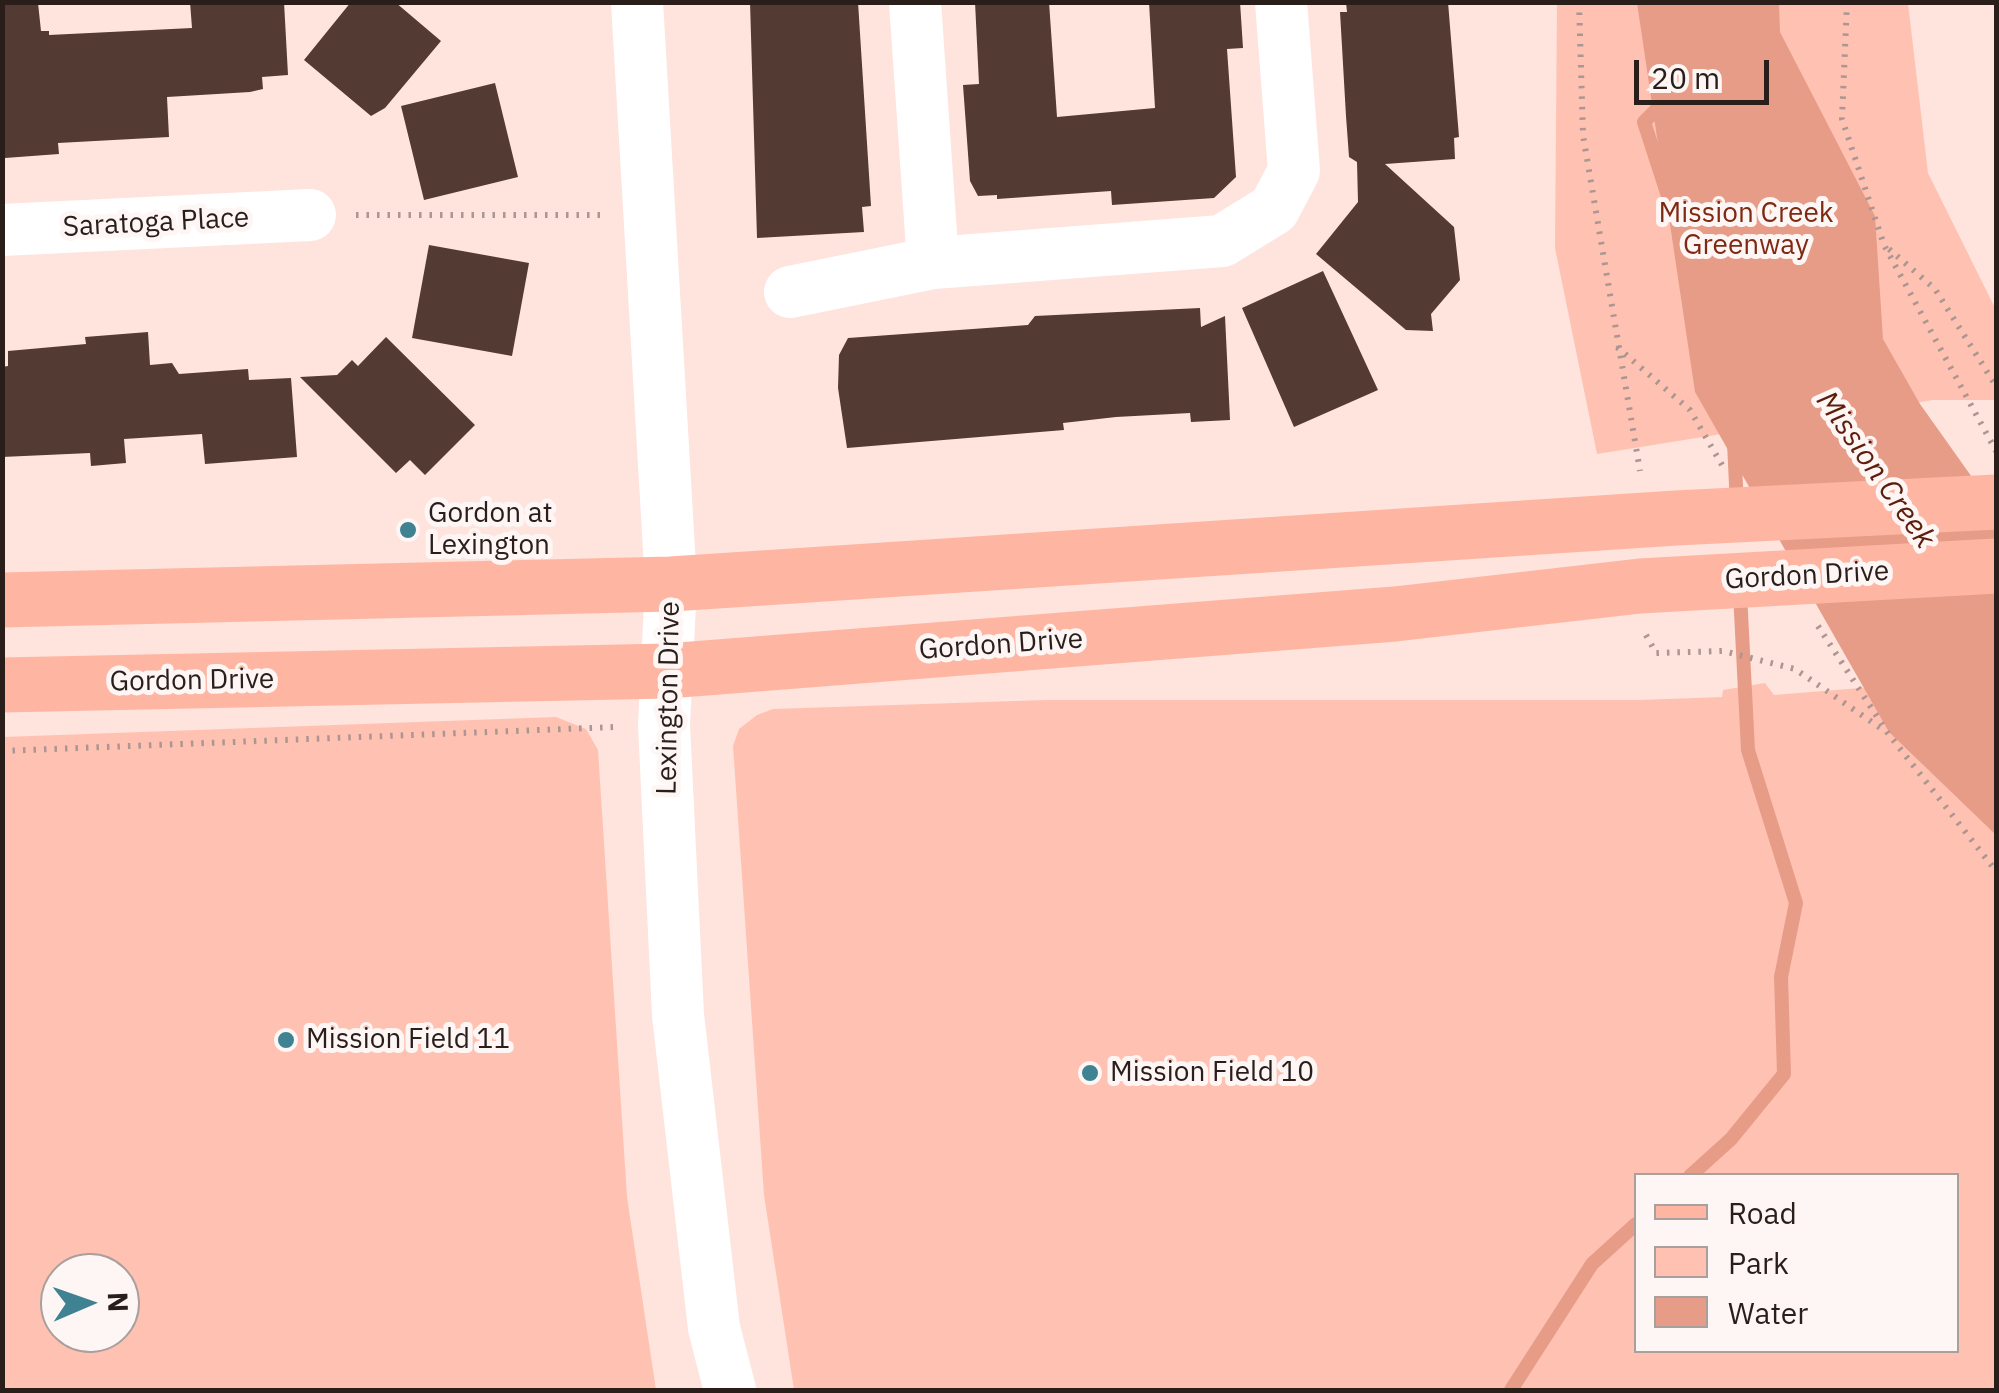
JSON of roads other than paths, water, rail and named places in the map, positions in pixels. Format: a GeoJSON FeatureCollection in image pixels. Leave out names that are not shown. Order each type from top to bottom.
{"type":"FeatureCollection","features":[{"type":"Feature","properties":{"kind":"main road"},"geometry":{"type":"LineString","coordinates":[[2,600],[671,584],[1656,520],[1996,502]]}},
{"type":"Feature","properties":{"kind":"main road","name":"Gordon Drive"},"geometry":{"type":"LineString","coordinates":[[2,684],[666,671],[1394,614],[1693,582],[1996,566]]}},
{"type":"Feature","properties":{"kind":"street","name":"Lexington Drive"},"geometry":{"type":"LineString","coordinates":[[637,2],[671,584],[664,725],[678,1015],[714,1328],[730,1390]]}},
{"type":"Feature","properties":{"kind":"street"},"geometry":{"type":"LineString","coordinates":[[915,2],[933,263]]}},
{"type":"Feature","properties":{"kind":"street"},"geometry":{"type":"LineString","coordinates":[[790,292],[933,263],[1222,241],[1274,208],[1294,171],[1280,2]]}},
{"type":"Feature","properties":{"kind":"street","name":"Saratoga Place"},"geometry":{"type":"LineString","coordinates":[[2,230],[310,215]]}},
{"type":"Feature","properties":{"kind":"water","name":"Mission Creek"},"geometry":{"type":"Polygon","coordinates":[[[1637,3],[1779,3],[1780,32],[1875,216],[1883,339],[1920,404],[1996,511],[1996,835],[1889,732],[1695,392],[1637,3]]]}},
{"type":"Feature","properties":{"kind":"waterway"},"geometry":{"type":"LineString","coordinates":[[1666,100],[1644,122],[1668,196]]}},
{"type":"Feature","properties":{"kind":"waterway"},"geometry":{"type":"LineString","coordinates":[[1734,443],[1737,506]]}},
{"type":"Feature","properties":{"kind":"waterway"},"geometry":{"type":"LineString","coordinates":[[1693,1173],[1731,1139],[1784,1074],[1781,977],[1796,903],[1748,750],[1740,593]]}},
{"type":"Feature","properties":{"kind":"waterway"},"geometry":{"type":"LineString","coordinates":[[1511,1390],[1592,1264],[1634,1226]]}},
{"type":"Feature","properties":{"kind":"place","name":"Gordon at Lexington"},"geometry":{"type":"Point","coordinates":[408,530]}},
{"type":"Feature","properties":{"kind":"place","name":"Mission Field 11"},"geometry":{"type":"Point","coordinates":[286,1040]}},
{"type":"Feature","properties":{"kind":"place","name":"Mission Field 10"},"geometry":{"type":"Point","coordinates":[1090,1073]}},
{"type":"Feature","properties":{"kind":"park label","name":"Mission Creek Greenway"},"geometry":{"type":"Point","coordinates":[1746,230]}}]}
